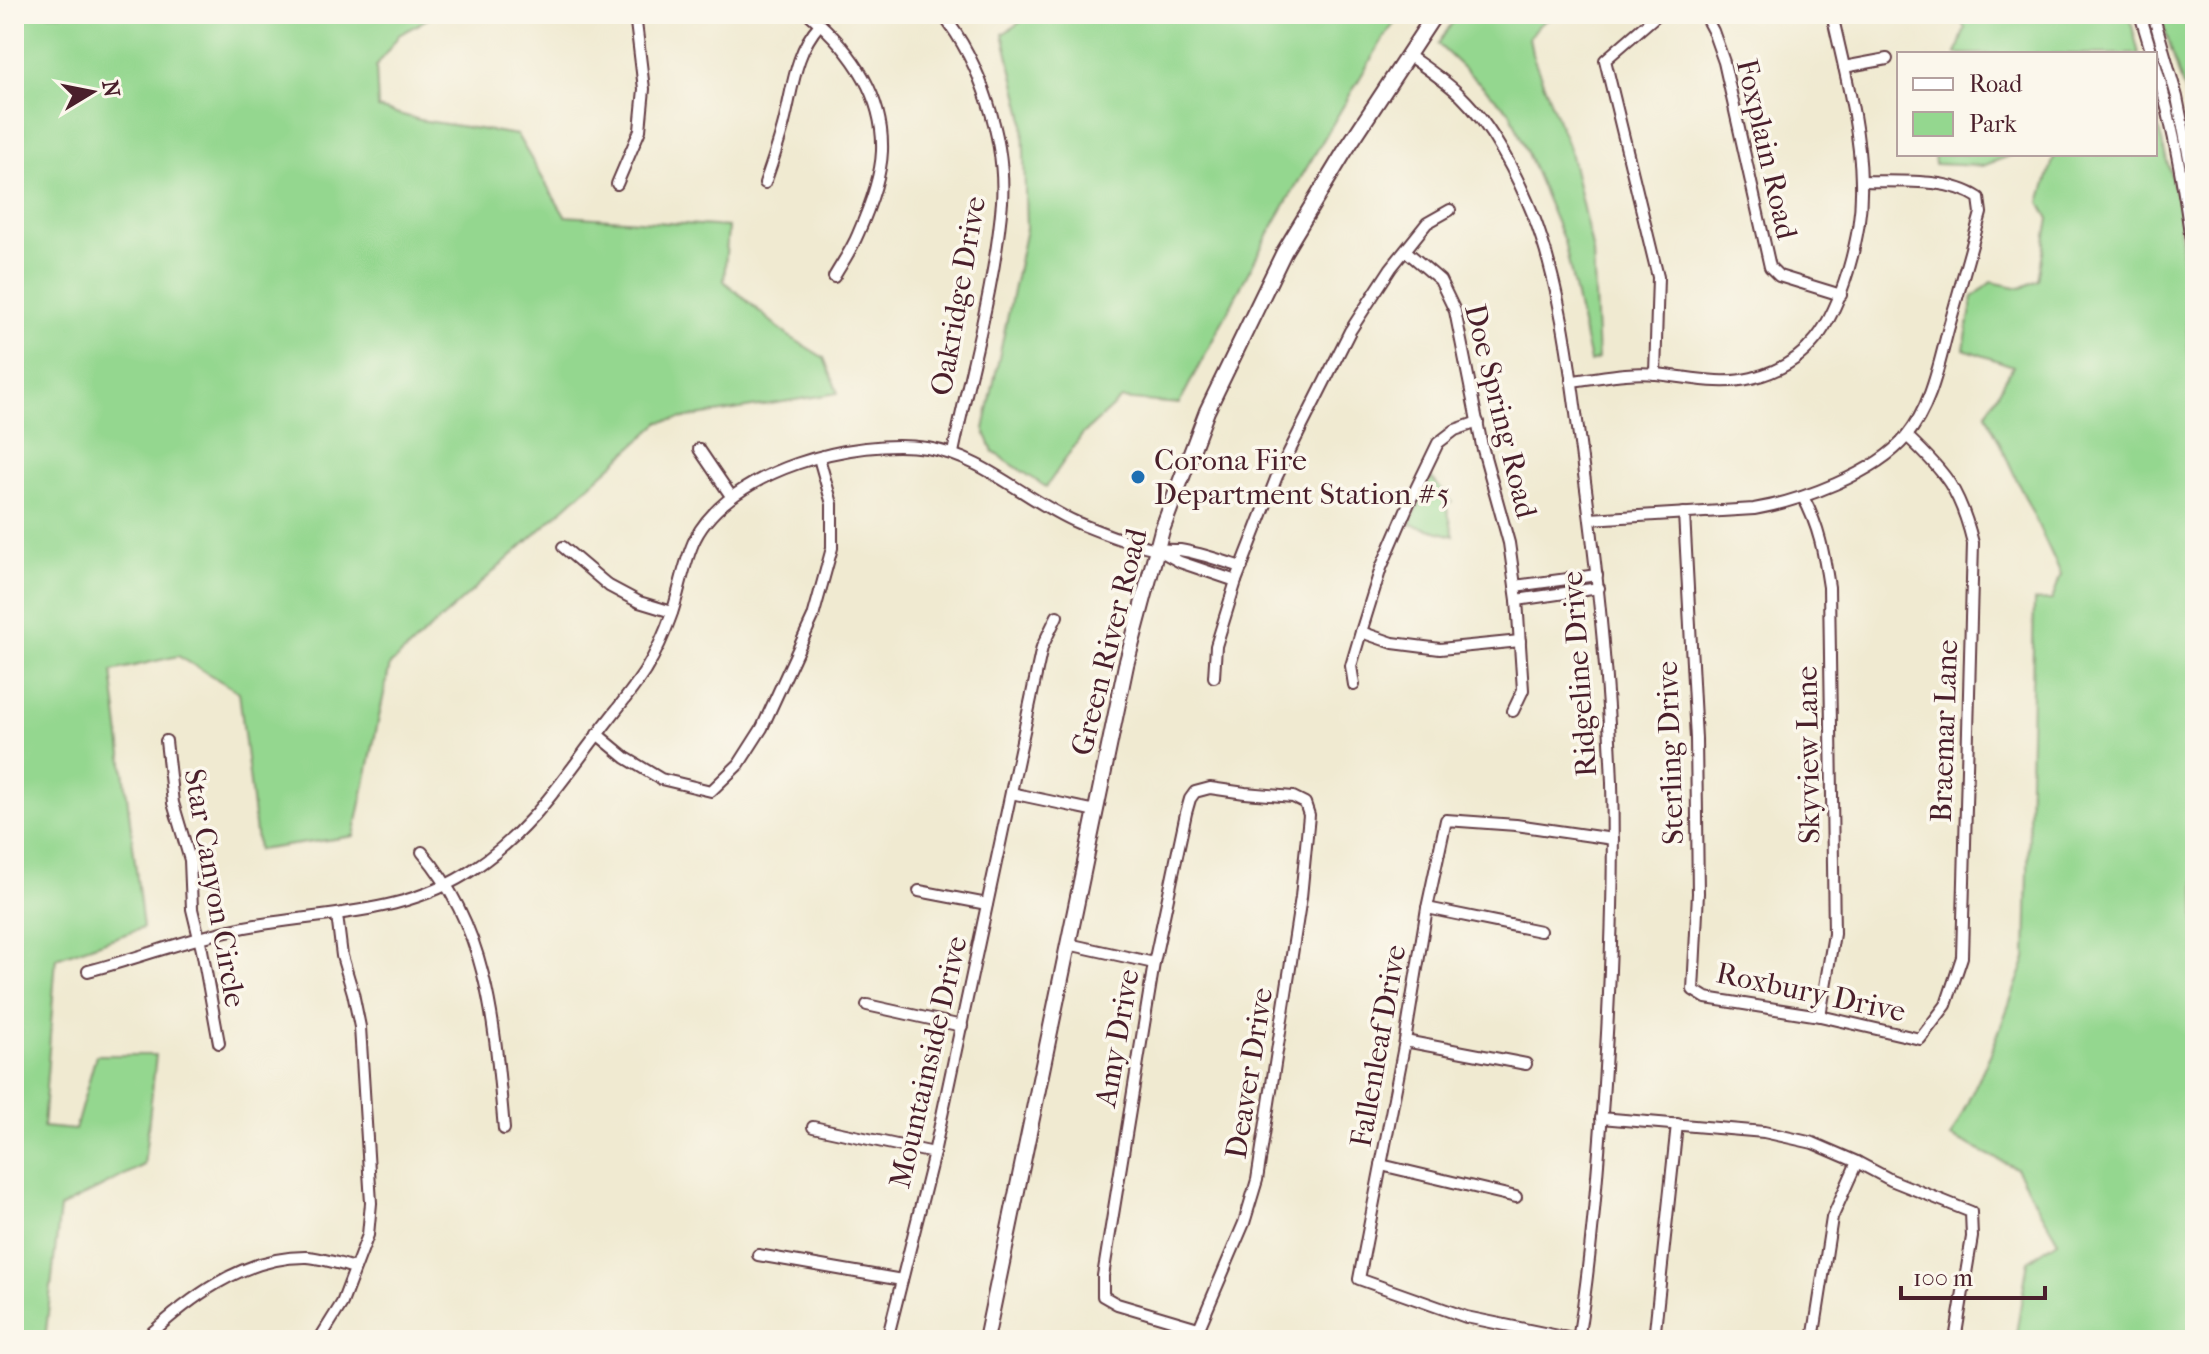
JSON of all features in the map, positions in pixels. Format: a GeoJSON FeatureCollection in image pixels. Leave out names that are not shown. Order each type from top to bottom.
{"type":"FeatureCollection","features":[{"type":"Feature","properties":{"kind":"main road","name":"Green River Road"},"geometry":{"type":"LineString","coordinates":[[986,1340],[1126,665],[1162,530],[1207,411],[1284,252],[1435,14]]}},
{"type":"Feature","properties":{"kind":"street"},"geometry":{"type":"LineString","coordinates":[[617,184],[640,130],[644,89],[635,14]]}},
{"type":"Feature","properties":{"kind":"street"},"geometry":{"type":"LineString","coordinates":[[809,14],[844,47],[865,79],[878,113],[882,151],[875,187],[858,235],[834,277]]}},
{"type":"Feature","properties":{"kind":"street"},"geometry":{"type":"LineString","coordinates":[[946,18],[959,14]]}},
{"type":"Feature","properties":{"kind":"street"},"geometry":{"type":"LineString","coordinates":[[1655,374],[1658,277],[1605,60],[1658,14]]}},
{"type":"Feature","properties":{"kind":"street","name":"Foxplain Road"},"geometry":{"type":"LineString","coordinates":[[1704,14],[1724,62],[1770,267],[1779,276],[1841,295]]}},
{"type":"Feature","properties":{"kind":"street"},"geometry":{"type":"LineString","coordinates":[[1571,381],[1655,374],[1729,383],[1786,365],[1803,353],[1831,320],[1858,237],[1861,181],[1853,108],[1832,14]]}},
{"type":"Feature","properties":{"kind":"street"},"geometry":{"type":"LineString","coordinates":[[2140,14],[2151,52]]}},
{"type":"Feature","properties":{"kind":"street"},"geometry":{"type":"LineString","coordinates":[[2153,14],[2177,97],[2195,188]]}},
{"type":"Feature","properties":{"kind":"street","name":"Oakridge Drive"},"geometry":{"type":"LineString","coordinates":[[946,18],[980,79],[1000,159],[1002,201],[993,267],[953,453]]}},
{"type":"Feature","properties":{"kind":"street"},"geometry":{"type":"LineString","coordinates":[[765,183],[784,125],[797,63],[809,36],[820,24]]}},
{"type":"Feature","properties":{"kind":"street","name":"Ridgeline Drive"},"geometry":{"type":"LineString","coordinates":[[1408,55],[1463,98],[1491,134],[1533,215],[1557,293],[1590,519],[1608,701],[1613,839],[1610,967],[1601,1118],[1592,1241],[1578,1340]]}},
{"type":"Feature","properties":{"kind":"street"},"geometry":{"type":"LineString","coordinates":[[1844,67],[1887,59]]}},
{"type":"Feature","properties":{"kind":"street"},"geometry":{"type":"LineString","coordinates":[[2157,71],[2180,166],[2195,270]]}},
{"type":"Feature","properties":{"kind":"street"},"geometry":{"type":"LineString","coordinates":[[1590,519],[1777,505],[1803,497],[1857,472],[1890,453],[1907,436],[1927,404],[1981,213],[1979,198],[1969,191],[1921,182],[1861,181]]}},
{"type":"Feature","properties":{"kind":"street"},"geometry":{"type":"LineString","coordinates":[[1214,677],[1216,646],[1236,581],[1277,476],[1350,331],[1391,268],[1427,223],[1450,210]]}},
{"type":"Feature","properties":{"kind":"street","name":"Doe Spring Road"},"geometry":{"type":"LineString","coordinates":[[1406,251],[1440,280],[1455,311],[1482,446],[1509,543],[1517,600],[1523,690],[1513,711]]}},
{"type":"Feature","properties":{"kind":"street"},"geometry":{"type":"LineString","coordinates":[[1354,685],[1351,666],[1361,632],[1381,568],[1409,503],[1438,443],[1455,430],[1478,422]]}},
{"type":"Feature","properties":{"kind":"street","name":"Braemar Lane"},"geometry":{"type":"LineString","coordinates":[[1907,436],[1938,465],[1951,483],[1966,515],[1973,543],[1962,957],[1946,1005],[1920,1039]]}},
{"type":"Feature","properties":{"kind":"street"},"geometry":{"type":"LineString","coordinates":[[88,971],[247,926],[360,912],[404,902],[446,886],[472,871],[518,834],[544,805],[645,671],[672,612],[695,539],[709,517],[731,496],[772,473],[849,450],[899,445],[953,453],[1007,481],[1056,513],[1236,581]]}},
{"type":"Feature","properties":{"kind":"street"},"geometry":{"type":"LineString","coordinates":[[699,449],[731,496]]}},
{"type":"Feature","properties":{"kind":"street"},"geometry":{"type":"LineString","coordinates":[[597,734],[626,758],[661,779],[711,791],[739,764],[762,728],[813,617],[832,548],[832,504],[819,458]]}},
{"type":"Feature","properties":{"kind":"street","name":"Skyview Lane"},"geometry":{"type":"LineString","coordinates":[[1803,497],[1814,517],[1823,547],[1829,587],[1834,934],[1820,1016]]}},
{"type":"Feature","properties":{"kind":"street","name":"Sterling Drive"},"geometry":{"type":"LineString","coordinates":[[1684,513],[1696,755],[1698,893],[1693,990]]}},
{"type":"Feature","properties":{"kind":"street"},"geometry":{"type":"LineString","coordinates":[[563,547],[609,586],[639,602],[672,612]]}},
{"type":"Feature","properties":{"kind":"street"},"geometry":{"type":"LineString","coordinates":[[1157,549],[1183,551],[1242,567]]}},
{"type":"Feature","properties":{"kind":"street"},"geometry":{"type":"LineString","coordinates":[[1515,586],[1597,575]]}},
{"type":"Feature","properties":{"kind":"street"},"geometry":{"type":"LineString","coordinates":[[1517,600],[1599,588]]}},
{"type":"Feature","properties":{"kind":"street","name":"Mountainside Drive"},"geometry":{"type":"LineString","coordinates":[[887,1340],[934,1153],[1042,647],[1057,616]]}},
{"type":"Feature","properties":{"kind":"street"},"geometry":{"type":"LineString","coordinates":[[1361,632],[1393,643],[1440,649],[1520,641]]}},
{"type":"Feature","properties":{"kind":"street","name":"Star Canyon Circle"},"geometry":{"type":"LineString","coordinates":[[166,741],[173,803],[190,860],[192,909],[219,1043]]}},
{"type":"Feature","properties":{"kind":"street","name":"Deaver Drive"},"geometry":{"type":"LineString","coordinates":[[1194,1340],[1244,1223],[1257,1180],[1301,897],[1309,815],[1305,803],[1293,797],[1210,788],[1195,792]]}},
{"type":"Feature","properties":{"kind":"street","name":"Amy Drive"},"geometry":{"type":"LineString","coordinates":[[1195,792],[1186,813],[1154,963],[1107,1246],[1103,1296],[1117,1304],[1198,1328]]}},
{"type":"Feature","properties":{"kind":"street"},"geometry":{"type":"LineString","coordinates":[[1011,793],[1096,811]]}},
{"type":"Feature","properties":{"kind":"street","name":"Fallenleaf Drive"},"geometry":{"type":"LineString","coordinates":[[1578,1340],[1466,1317],[1359,1279],[1446,820],[1516,825],[1613,839]]}},
{"type":"Feature","properties":{"kind":"street"},"geometry":{"type":"LineString","coordinates":[[422,852],[459,906],[479,956],[492,1012],[504,1129]]}},
{"type":"Feature","properties":{"kind":"street"},"geometry":{"type":"LineString","coordinates":[[919,891],[987,904]]}},
{"type":"Feature","properties":{"kind":"street"},"geometry":{"type":"LineString","coordinates":[[1427,908],[1540,931]]}},
{"type":"Feature","properties":{"kind":"street"},"geometry":{"type":"LineString","coordinates":[[319,1340],[342,1303],[368,1235],[371,1203],[360,1027],[342,956],[337,915]]}},
{"type":"Feature","properties":{"kind":"street"},"geometry":{"type":"LineString","coordinates":[[1068,944],[1154,963]]}},
{"type":"Feature","properties":{"kind":"street","name":"Roxbury Drive"},"geometry":{"type":"LineString","coordinates":[[1693,990],[1706,998],[1820,1016],[1920,1039]]}},
{"type":"Feature","properties":{"kind":"street"},"geometry":{"type":"LineString","coordinates":[[867,1005],[962,1026]]}},
{"type":"Feature","properties":{"kind":"street"},"geometry":{"type":"LineString","coordinates":[[1405,1041],[1526,1064]]}},
{"type":"Feature","properties":{"kind":"street"},"geometry":{"type":"LineString","coordinates":[[1601,1118],[1764,1132],[1813,1143],[1891,1180],[1971,1212],[1972,1237],[1955,1340]]}},
{"type":"Feature","properties":{"kind":"street"},"geometry":{"type":"LineString","coordinates":[[1654,1340],[1677,1124]]}},
{"type":"Feature","properties":{"kind":"street"},"geometry":{"type":"LineString","coordinates":[[813,1127],[934,1153]]}},
{"type":"Feature","properties":{"kind":"street"},"geometry":{"type":"LineString","coordinates":[[1813,1340],[1832,1218],[1857,1162]]}},
{"type":"Feature","properties":{"kind":"street"},"geometry":{"type":"LineString","coordinates":[[1381,1165],[1516,1197]]}},
{"type":"Feature","properties":{"kind":"street"},"geometry":{"type":"LineString","coordinates":[[758,1255],[902,1280]]}},
{"type":"Feature","properties":{"kind":"street"},"geometry":{"type":"LineString","coordinates":[[144,1340],[164,1321],[238,1271],[262,1263],[308,1257],[355,1268]]}},
{"type":"Feature","properties":{"kind":"green space"},"geometry":{"type":"Polygon","coordinates":[[[14,14],[436,14],[399,35],[376,67],[378,108],[420,120],[517,135],[565,216],[728,227],[724,281],[787,335],[824,358],[838,393],[660,422],[390,665],[354,836],[258,850],[239,692],[178,656],[112,671],[143,928],[56,958],[43,1127],[75,1130],[96,1055],[156,1055],[144,1165],[60,1208],[45,1340],[14,1340],[14,14]]]}},
{"type":"Feature","properties":{"kind":"green space"},"geometry":{"type":"Polygon","coordinates":[[[1032,14],[1401,14],[1277,218],[1179,404],[1121,399],[1082,435],[1046,487],[993,452],[984,429],[1026,229],[1023,115],[1003,34],[1032,14]]]}},
{"type":"Feature","properties":{"kind":"green space"},"geometry":{"type":"Polygon","coordinates":[[[1458,14],[1556,14],[1538,26],[1529,37],[1532,54],[1570,151],[1593,252],[1598,359],[1590,362],[1564,241],[1510,112],[1438,44],[1458,14]]]}},
{"type":"Feature","properties":{"kind":"green space"},"geometry":{"type":"Polygon","coordinates":[[[1962,14],[2129,14],[2138,52],[1957,52],[1965,28],[1959,18],[1962,14]]]}},
{"type":"Feature","properties":{"kind":"green space"},"geometry":{"type":"Polygon","coordinates":[[[2160,14],[2195,14],[2195,143],[2187,100],[2160,14]]]}},
{"type":"Feature","properties":{"kind":"green space"},"geometry":{"type":"Polygon","coordinates":[[[2157,123],[2178,203],[2195,440],[2195,1340],[2015,1340],[2028,1261],[2058,1241],[2016,1168],[1951,1137],[1990,1055],[2026,959],[2034,601],[2052,600],[2061,574],[1986,414],[2013,366],[1964,349],[1973,297],[1991,282],[2021,288],[2038,280],[2049,219],[2040,202],[2054,156],[2157,156],[2157,123]]]}},
{"type":"Feature","properties":{"kind":"green space"},"geometry":{"type":"Polygon","coordinates":[[[1934,156],[2009,156],[1983,166],[1935,164],[1934,156]]]}},
{"type":"Feature","properties":{"kind":"green space"},"geometry":{"type":"Polygon","coordinates":[[[1431,477],[1452,502],[1446,504],[1454,536],[1410,524],[1431,477]]]}},
{"type":"Feature","properties":{"kind":"place","name":"Corona Fire Department Station #5"},"geometry":{"type":"Point","coordinates":[1138,477]}}]}
